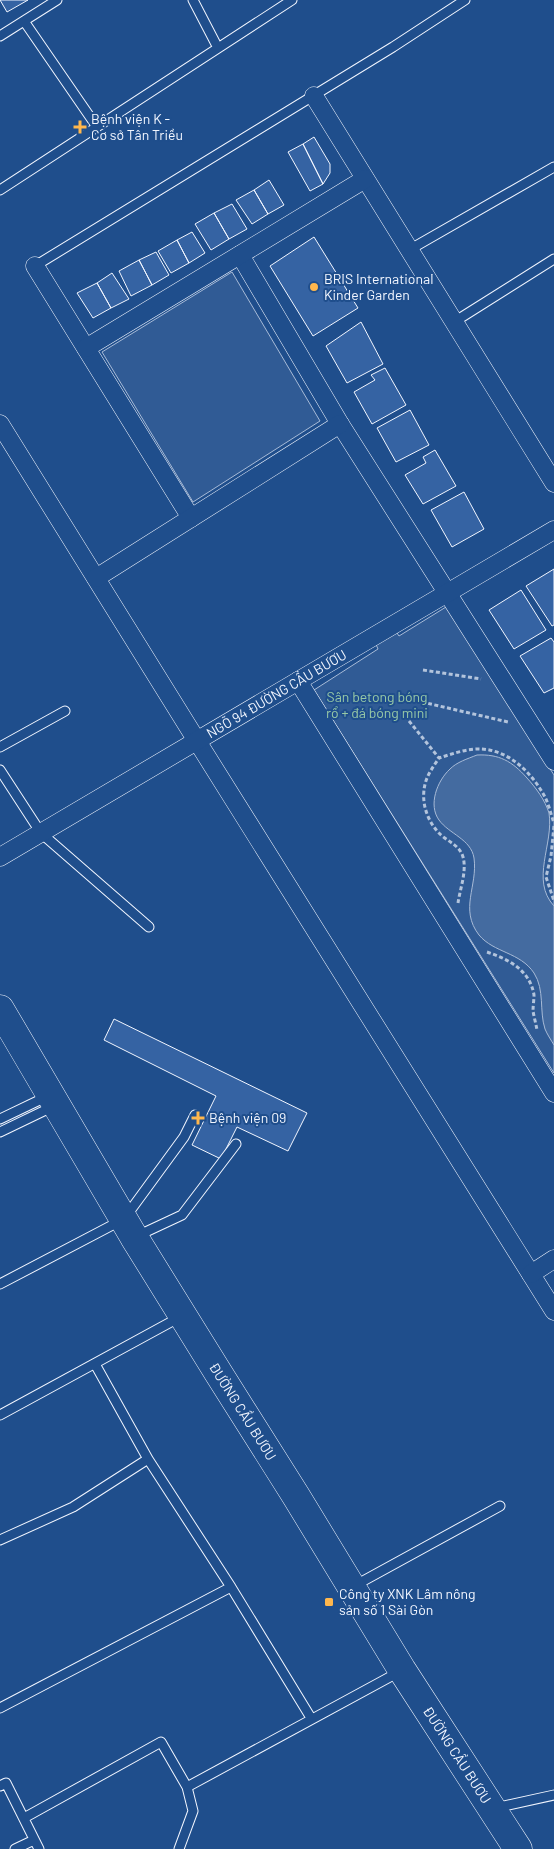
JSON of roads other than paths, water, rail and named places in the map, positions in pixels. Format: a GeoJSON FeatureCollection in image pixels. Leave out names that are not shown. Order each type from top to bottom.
{"type":"FeatureCollection","features":[{"type":"Feature","properties":{"kind":"main road","name":"ĐƯỜNG CẦU BƯƠU"},"geometry":{"type":"LineString","coordinates":[[0,1009],[129,1228],[402,1670],[518,1849]]}},
{"type":"Feature","properties":{"kind":"street"},"geometry":{"type":"LineString","coordinates":[[314,96],[554,483]]}},
{"type":"Feature","properties":{"kind":"street"},"geometry":{"type":"LineString","coordinates":[[86,348],[365,179]]}},
{"type":"Feature","properties":{"kind":"street"},"geometry":{"type":"LineString","coordinates":[[240,255],[340,424],[554,761]]}},
{"type":"Feature","properties":{"kind":"street"},"geometry":{"type":"LineString","coordinates":[[35,266],[191,518]]}},
{"type":"Feature","properties":{"kind":"street"},"geometry":{"type":"LineString","coordinates":[[0,424],[196,741],[554,1311]]}},
{"type":"Feature","properties":{"kind":"street"},"geometry":{"type":"LineString","coordinates":[[96,578],[340,424]]}},
{"type":"Feature","properties":{"kind":"street","name":"NGÕ 94 ĐƯỜNG CẦU BƯƠU"},"geometry":{"type":"LineString","coordinates":[[0,857],[554,530]]}},
{"type":"Feature","properties":{"kind":"street"},"geometry":{"type":"LineString","coordinates":[[298,681],[554,1093]]}},
{"type":"Feature","properties":{"kind":"street"},"geometry":{"type":"LineString","coordinates":[[531,1274],[554,1259]]}},
{"type":"Feature","properties":{"kind":"lane"},"geometry":{"type":"LineString","coordinates":[[0,36],[56,0]]}},
{"type":"Feature","properties":{"kind":"lane"},"geometry":{"type":"LineString","coordinates":[[193,0],[218,48]]}},
{"type":"Feature","properties":{"kind":"lane"},"geometry":{"type":"LineString","coordinates":[[0,190],[292,0]]}},
{"type":"Feature","properties":{"kind":"lane"},"geometry":{"type":"LineString","coordinates":[[35,266],[314,96],[465,0]]}},
{"type":"Feature","properties":{"kind":"lane"},"geometry":{"type":"LineString","coordinates":[[24,21],[96,127]]}},
{"type":"Feature","properties":{"kind":"lane"},"geometry":{"type":"LineString","coordinates":[[409,250],[554,167]]}},
{"type":"Feature","properties":{"kind":"lane"},"geometry":{"type":"LineString","coordinates":[[454,322],[554,259]]}},
{"type":"Feature","properties":{"kind":"lane"},"geometry":{"type":"LineString","coordinates":[[0,747],[65,711]]}},
{"type":"Feature","properties":{"kind":"lane"},"geometry":{"type":"LineString","coordinates":[[0,770],[41,833],[149,927]]}},
{"type":"Feature","properties":{"kind":"lane"},"geometry":{"type":"LineString","coordinates":[[0,1119],[53,1100]]}},
{"type":"Feature","properties":{"kind":"lane"},"geometry":{"type":"LineString","coordinates":[[0,1132],[53,1100]]}},
{"type":"Feature","properties":{"kind":"lane"},"geometry":{"type":"LineString","coordinates":[[129,1228],[184,1137],[195,1115]]}},
{"type":"Feature","properties":{"kind":"lane"},"geometry":{"type":"LineString","coordinates":[[0,1284],[129,1228],[182,1215],[236,1144]]}},
{"type":"Feature","properties":{"kind":"lane"},"geometry":{"type":"LineString","coordinates":[[0,1415],[183,1315]]}},
{"type":"Feature","properties":{"kind":"lane"},"geometry":{"type":"LineString","coordinates":[[95,1364],[148,1459],[231,1587],[311,1718]]}},
{"type":"Feature","properties":{"kind":"lane"},"geometry":{"type":"LineString","coordinates":[[0,1540],[73,1507],[148,1459]]}},
{"type":"Feature","properties":{"kind":"lane"},"geometry":{"type":"LineString","coordinates":[[351,1587],[500,1506]]}},
{"type":"Feature","properties":{"kind":"lane"},"geometry":{"type":"LineString","coordinates":[[0,1708],[231,1587]]}},
{"type":"Feature","properties":{"kind":"lane"},"geometry":{"type":"LineString","coordinates":[[187,1787],[402,1670]]}},
{"type":"Feature","properties":{"kind":"lane"},"geometry":{"type":"LineString","coordinates":[[24,1818],[161,1742],[187,1787],[193,1812],[179,1849]]}},
{"type":"Feature","properties":{"kind":"lane"},"geometry":{"type":"LineString","coordinates":[[0,1786],[6,1783],[39,1849]]}},
{"type":"Feature","properties":{"kind":"lane"},"geometry":{"type":"LineString","coordinates":[[493,1808],[554,1795]]}},
{"type":"Feature","properties":{"kind":"lane"},"geometry":{"type":"LineString","coordinates":[[15,1849],[34,1840]]}},
{"type":"Feature","properties":{"kind":"place","name":"Bệnh viện K - Cơ sở Tân Triều"},"geometry":{"type":"Point","coordinates":[80,127]}},
{"type":"Feature","properties":{"kind":"place","name":"BRIS International Kinder Garden"},"geometry":{"type":"Point","coordinates":[314,287]}},
{"type":"Feature","properties":{"kind":"place","name":"Bệnh viện 09"},"geometry":{"type":"Point","coordinates":[198,1118]}},
{"type":"Feature","properties":{"kind":"place","name":"Công ty XNK Lâm nông sản số 1 Sài Gòn"},"geometry":{"type":"Point","coordinates":[329,1602]}},
{"type":"Feature","properties":{"kind":"park label","name":"Sân betong bóng rổ + đá bóng mini"},"geometry":{"type":"Point","coordinates":[377,706]}}]}
